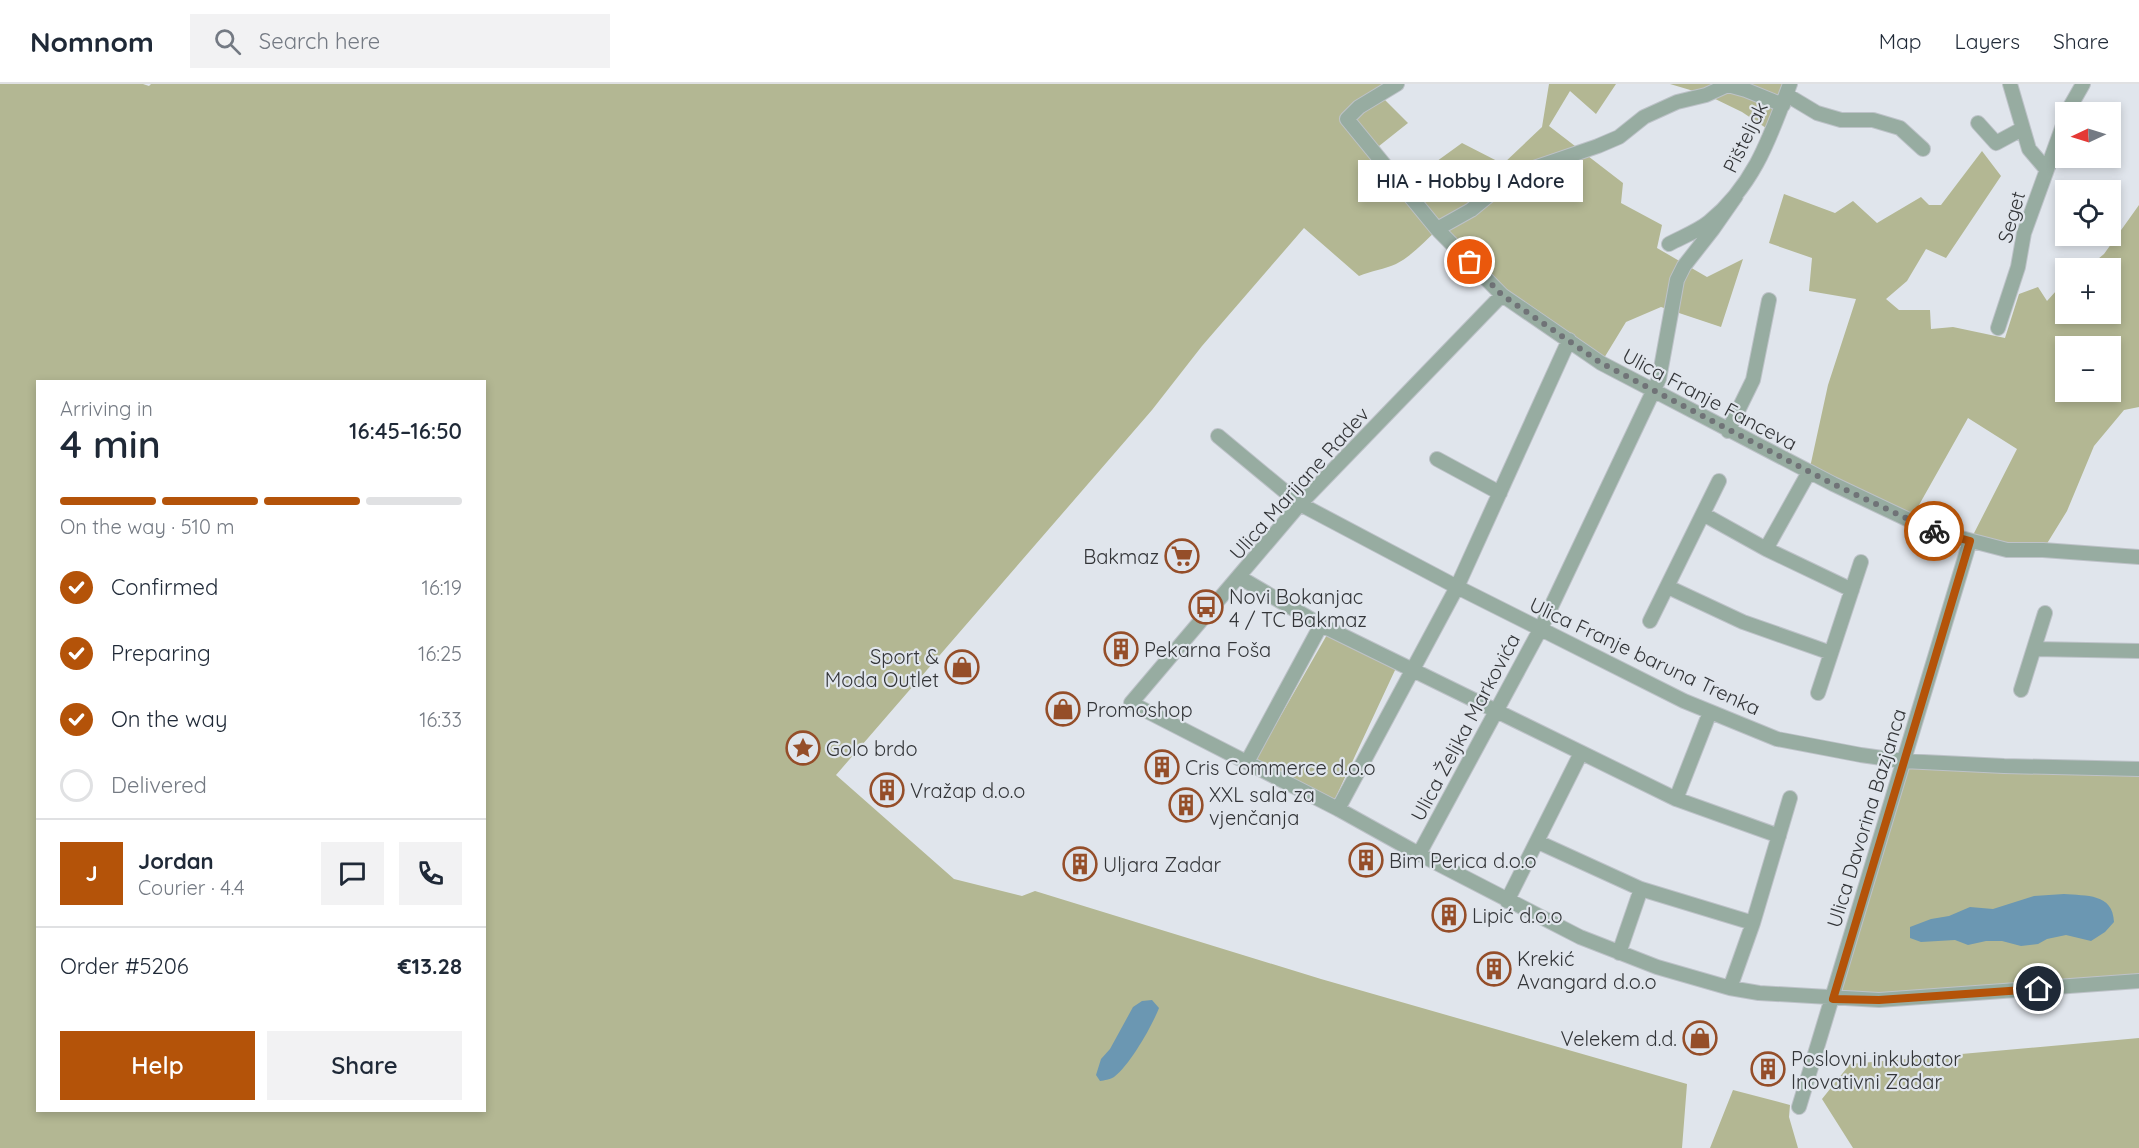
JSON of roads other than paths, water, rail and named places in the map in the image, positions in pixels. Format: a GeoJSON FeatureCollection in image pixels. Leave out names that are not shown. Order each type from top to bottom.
{"type":"FeatureCollection","features":[{"type":"Feature","properties":{"kind":"street","name":"Ulica Franje Fanceva"},"geometry":{"type":"LineString","coordinates":[[1397,84],[1359,107],[1347,119],[1437,229],[1502,295],[1601,363],[1728,431],[1930,530],[2007,550],[2043,550],[2139,557]]}},
{"type":"Feature","properties":{"kind":"street"},"geometry":{"type":"LineString","coordinates":[[2010,84],[2029,149],[2046,170]]}},
{"type":"Feature","properties":{"kind":"street"},"geometry":{"type":"LineString","coordinates":[[2073,102],[2084,84]]}},
{"type":"Feature","properties":{"kind":"street"},"geometry":{"type":"LineString","coordinates":[[1437,229],[1471,210],[1499,187],[1525,171],[1619,137],[1644,117],[1677,102],[1707,95],[1728,85],[1746,90],[1787,95],[1817,113],[1842,120],[1873,120],[1900,128],[1923,149]]}},
{"type":"Feature","properties":{"kind":"street","name":"Pišteljak"},"geometry":{"type":"LineString","coordinates":[[1669,244],[1708,223],[1736,196],[1754,172],[1787,95]]}},
{"type":"Feature","properties":{"kind":"street"},"geometry":{"type":"LineString","coordinates":[[1978,123],[1996,143],[2022,129]]}},
{"type":"Feature","properties":{"kind":"street","name":"Seget"},"geometry":{"type":"LineString","coordinates":[[1998,328],[2018,267],[2024,233],[2055,146]]}},
{"type":"Feature","properties":{"kind":"street","name":"Ulica Željka Markovića"},"geometry":{"type":"LineString","coordinates":[[1419,854],[1541,628],[1659,379],[1677,280],[1684,266],[1736,196]]}},
{"type":"Feature","properties":{"kind":"street","name":"Ulica Marijane Radev"},"geometry":{"type":"LineString","coordinates":[[1247,762],[1131,703],[1300,504],[1502,295]]}},
{"type":"Feature","properties":{"kind":"street"},"geometry":{"type":"LineString","coordinates":[[1728,431],[1753,380],[1769,300]]}},
{"type":"Feature","properties":{"kind":"street"},"geometry":{"type":"LineString","coordinates":[[1338,809],[1457,587],[1569,340]]}},
{"type":"Feature","properties":{"kind":"street","name":"Ulica Franje baruna Trenka"},"geometry":{"type":"LineString","coordinates":[[1218,436],[1300,504],[1457,587],[1684,701],[1777,739],[1861,755],[1904,760],[2004,766],[2139,769]]}},
{"type":"Feature","properties":{"kind":"street"},"geometry":{"type":"LineString","coordinates":[[1437,459],[1500,493]]}},
{"type":"Feature","properties":{"kind":"street"},"geometry":{"type":"LineString","coordinates":[[1766,549],[1809,472]]}},
{"type":"Feature","properties":{"kind":"street"},"geometry":{"type":"LineString","coordinates":[[1650,621],[1719,481]]}},
{"type":"Feature","properties":{"kind":"street"},"geometry":{"type":"LineString","coordinates":[[1703,514],[1766,549],[1851,590]]}},
{"type":"Feature","properties":{"kind":"street","name":"Ulica Davorina Bazjanca"},"geometry":{"type":"LineString","coordinates":[[1799,1107],[1970,541]]}},
{"type":"Feature","properties":{"kind":"street"},"geometry":{"type":"LineString","coordinates":[[1818,693],[1861,562]]}},
{"type":"Feature","properties":{"kind":"street"},"geometry":{"type":"LineString","coordinates":[[1239,577],[1322,625],[1676,800],[1779,836]]}},
{"type":"Feature","properties":{"kind":"street"},"geometry":{"type":"LineString","coordinates":[[1668,587],[1743,622],[1830,653]]}},
{"type":"Feature","properties":{"kind":"street"},"geometry":{"type":"LineString","coordinates":[[2021,690],[2045,614]]}},
{"type":"Feature","properties":{"kind":"street"},"geometry":{"type":"LineString","coordinates":[[1322,625],[1247,762],[1580,937],[1657,967],[1730,988],[1759,993],[1833,999],[1879,1000],[2139,981]]}},
{"type":"Feature","properties":{"kind":"street"},"geometry":{"type":"LineString","coordinates":[[2034,648],[2139,651]]}},
{"type":"Feature","properties":{"kind":"street"},"geometry":{"type":"LineString","coordinates":[[1676,800],[1710,712]]}},
{"type":"Feature","properties":{"kind":"street"},"geometry":{"type":"LineString","coordinates":[[1508,901],[1581,753]]}},
{"type":"Feature","properties":{"kind":"street"},"geometry":{"type":"LineString","coordinates":[[1730,988],[1753,924],[1790,798]]}},
{"type":"Feature","properties":{"kind":"street"},"geometry":{"type":"LineString","coordinates":[[1538,842],[1641,889],[1753,924]]}},
{"type":"Feature","properties":{"kind":"street"},"geometry":{"type":"LineString","coordinates":[[1619,953],[1641,889]]}},
{"type":"Feature","properties":{"kind":"water"},"geometry":{"type":"Polygon","coordinates":[[[2064,894],[2089,896],[2104,901],[2109,906],[2114,922],[2105,932],[2091,941],[2066,935],[2047,939],[2038,944],[2021,946],[2002,941],[1986,941],[1968,945],[1955,940],[1921,942],[1910,938],[1910,927],[1931,919],[1949,916],[1970,907],[1993,909],[2034,896],[2064,894]]]}},
{"type":"Feature","properties":{"kind":"water"},"geometry":{"type":"Polygon","coordinates":[[[1152,1000],[1159,1008],[1140,1045],[1120,1071],[1112,1078],[1100,1081],[1096,1075],[1101,1059],[1110,1049],[1133,1007],[1142,1001],[1152,1000]]]}},
{"type":"Feature","properties":{"kind":"place","name":"HIA - Hobby I Adore"},"geometry":{"type":"Point","coordinates":[1470,262]}},
{"type":"Feature","properties":{"kind":"place","name":"Bakmaz"},"geometry":{"type":"Point","coordinates":[1182,556]}},
{"type":"Feature","properties":{"kind":"place","name":"Novi Bokanjac 4 / TC Bakmaz"},"geometry":{"type":"Point","coordinates":[1206,607]}},
{"type":"Feature","properties":{"kind":"place","name":"Pekarna Foša"},"geometry":{"type":"Point","coordinates":[1121,649]}},
{"type":"Feature","properties":{"kind":"place","name":"Sport & Moda Outlet"},"geometry":{"type":"Point","coordinates":[962,667]}},
{"type":"Feature","properties":{"kind":"place","name":"Promoshop"},"geometry":{"type":"Point","coordinates":[1063,709]}},
{"type":"Feature","properties":{"kind":"place","name":"Golo brdo"},"geometry":{"type":"Point","coordinates":[803,748]}},
{"type":"Feature","properties":{"kind":"place","name":"Cris Commerce d.o.o"},"geometry":{"type":"Point","coordinates":[1162,767]}},
{"type":"Feature","properties":{"kind":"place","name":"Vražap d.o.o"},"geometry":{"type":"Point","coordinates":[887,790]}},
{"type":"Feature","properties":{"kind":"place","name":"XXL sala za vjenčanja"},"geometry":{"type":"Point","coordinates":[1186,805]}},
{"type":"Feature","properties":{"kind":"place","name":"Bim Perica d.o.o"},"geometry":{"type":"Point","coordinates":[1366,860]}},
{"type":"Feature","properties":{"kind":"place","name":"Uljara Zadar"},"geometry":{"type":"Point","coordinates":[1080,864]}},
{"type":"Feature","properties":{"kind":"place","name":"Lipić d.o.o"},"geometry":{"type":"Point","coordinates":[1449,915]}},
{"type":"Feature","properties":{"kind":"place","name":"Krekić Avangard d.o.o"},"geometry":{"type":"Point","coordinates":[1494,969]}},
{"type":"Feature","properties":{"kind":"place","name":"Velekem d.d."},"geometry":{"type":"Point","coordinates":[1700,1038]}},
{"type":"Feature","properties":{"kind":"place","name":"Poslovni inkubator Inovativni Zadar"},"geometry":{"type":"Point","coordinates":[1768,1069]}}]}
